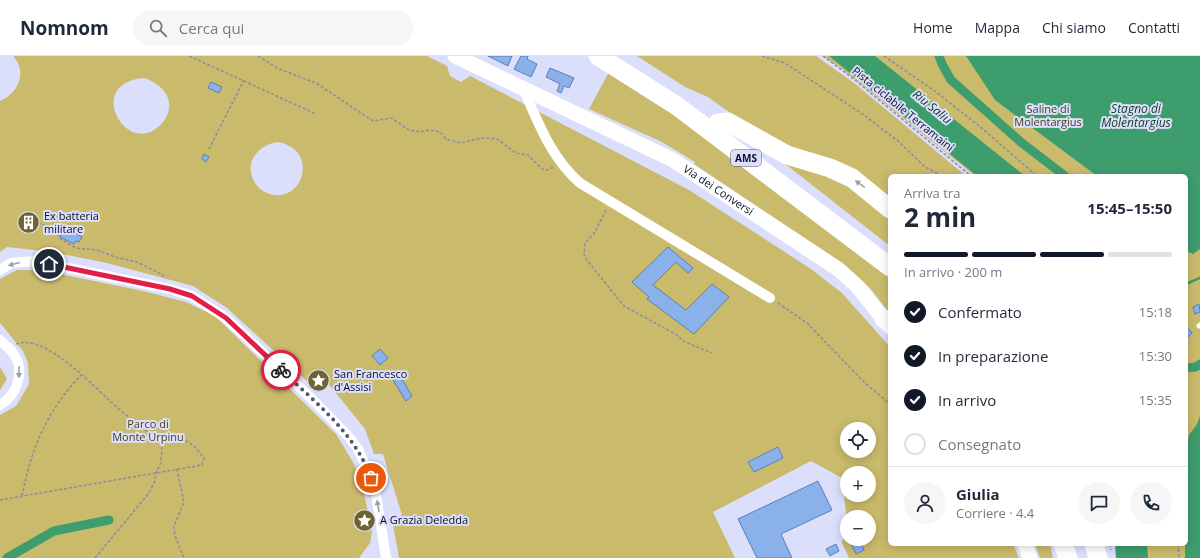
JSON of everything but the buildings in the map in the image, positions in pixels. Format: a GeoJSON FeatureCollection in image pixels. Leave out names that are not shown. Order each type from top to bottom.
{"type":"FeatureCollection","features":[{"type":"Feature","properties":{"kind":"highway","name":"AMS"},"geometry":{"type":"LineString","coordinates":[[598,56],[677,106],[888,265]]}},
{"type":"Feature","properties":{"kind":"highway","name":"AMS"},"geometry":{"type":"LineString","coordinates":[[622,56],[718,123],[888,251]]}},
{"type":"Feature","properties":{"kind":"highway"},"geometry":{"type":"LineString","coordinates":[[718,123],[728,122],[787,155],[841,172],[866,188],[888,208]]}},
{"type":"Feature","properties":{"kind":"highway"},"geometry":{"type":"LineString","coordinates":[[1063,546],[1068,558]]}},
{"type":"Feature","properties":{"kind":"highway"},"geometry":{"type":"LineString","coordinates":[[1076,546],[1081,558]]}},
{"type":"Feature","properties":{"kind":"highway"},"geometry":{"type":"LineString","coordinates":[[1095,546],[1098,558]]}},
{"type":"Feature","properties":{"kind":"street","name":"Via dei Conversi"},"geometry":{"type":"LineString","coordinates":[[455,56],[650,148],[689,169],[838,269],[857,286],[888,322]]}},
{"type":"Feature","properties":{"kind":"street"},"geometry":{"type":"LineString","coordinates":[[523,88],[533,112],[560,163],[580,183],[770,298]]}},
{"type":"Feature","properties":{"kind":"street"},"geometry":{"type":"LineString","coordinates":[[0,270],[12,263],[34,261],[157,287],[192,296],[226,318],[289,377],[348,436],[358,450],[375,488],[386,558]]}},
{"type":"Feature","properties":{"kind":"street"},"geometry":{"type":"LineString","coordinates":[[0,340],[15,355],[20,373],[13,393],[0,405]]}},
{"type":"Feature","properties":{"kind":"street"},"geometry":{"type":"LineString","coordinates":[[1026,546],[1030,558]]}},
{"type":"Feature","properties":{"kind":"path"},"geometry":{"type":"LineString","coordinates":[[189,56],[316,114]]}},
{"type":"Feature","properties":{"kind":"path"},"geometry":{"type":"LineString","coordinates":[[258,56],[277,68],[316,83],[373,121],[391,118],[409,130],[420,132],[430,130],[440,132],[446,139],[460,143],[482,138],[497,139],[516,153],[528,155],[542,169],[548,170],[560,163]]}},
{"type":"Feature","properties":{"kind":"path"},"geometry":{"type":"LineString","coordinates":[[762,56],[785,62],[864,115],[898,141],[925,167],[938,174]]}},
{"type":"Feature","properties":{"kind":"path","name":"Pista ciclabile Terramaini"},"geometry":{"type":"LineString","coordinates":[[823,56],[850,76],[969,174]]}},
{"type":"Feature","properties":{"kind":"path"},"geometry":{"type":"LineString","coordinates":[[884,56],[936,92],[1035,174]]}},
{"type":"Feature","properties":{"kind":"path"},"geometry":{"type":"LineString","coordinates":[[210,149],[244,80]]}},
{"type":"Feature","properties":{"kind":"path"},"geometry":{"type":"LineString","coordinates":[[611,202],[595,232],[585,243],[584,256],[608,288],[624,306],[677,335],[685,342],[712,353]]}},
{"type":"Feature","properties":{"kind":"path"},"geometry":{"type":"LineString","coordinates":[[38,223],[58,230],[61,239],[76,248],[97,250],[115,257],[137,262],[163,274],[157,287]]}},
{"type":"Feature","properties":{"kind":"path"},"geometry":{"type":"LineString","coordinates":[[770,298],[807,324],[864,383],[888,402]]}},
{"type":"Feature","properties":{"kind":"path"},"geometry":{"type":"LineString","coordinates":[[17,343],[25,341],[34,343],[49,350],[162,443]]}},
{"type":"Feature","properties":{"kind":"path"},"geometry":{"type":"LineString","coordinates":[[22,496],[28,464],[44,427],[59,401],[81,375]]}},
{"type":"Feature","properties":{"kind":"path"},"geometry":{"type":"LineString","coordinates":[[0,500],[202,465],[204,458],[193,446],[183,439],[162,443]]}},
{"type":"Feature","properties":{"kind":"path"},"geometry":{"type":"LineString","coordinates":[[95,558],[149,493],[156,481],[156,473],[162,462],[162,443]]}},
{"type":"Feature","properties":{"kind":"path"},"geometry":{"type":"LineString","coordinates":[[176,469],[184,502],[174,526],[174,536],[184,558]]}},
{"type":"Feature","properties":{"kind":"path"},"geometry":{"type":"LineString","coordinates":[[1178,546],[1179,558]]}},
{"type":"Feature","properties":{"kind":"green space"},"geometry":{"type":"Polygon","coordinates":[[[13,56],[427,56],[447,66],[450,76],[461,82],[470,76],[689,190],[811,269],[842,293],[888,345],[888,546],[1014,546],[1019,558],[849,558],[843,546],[876,546],[876,510],[846,510],[845,502],[876,502],[876,466],[840,466],[840,477],[811,461],[713,512],[735,558],[399,558],[392,519],[402,515],[383,454],[374,454],[365,429],[318,371],[307,381],[227,308],[193,286],[107,263],[52,252],[7,247],[0,252],[0,101],[6,98],[16,88],[20,75],[20,69],[13,56]],[[144,78],[126,83],[116,93],[114,105],[118,117],[126,127],[137,133],[150,132],[163,122],[169,108],[167,95],[158,85],[144,78]],[[278,142],[264,147],[254,156],[251,162],[252,176],[255,183],[262,190],[270,194],[282,195],[291,191],[298,184],[302,175],[303,165],[299,155],[291,147],[278,142]]]}},
{"type":"Feature","properties":{"kind":"green space"},"geometry":{"type":"Polygon","coordinates":[[[637,56],[816,56],[854,83],[964,174],[888,174],[888,202],[822,160],[758,133],[708,97],[685,87],[637,56]]]}},
{"type":"Feature","properties":{"kind":"green space","name":"Saline di Molentargius"},"geometry":{"type":"Polygon","coordinates":[[[823,56],[1200,56],[1200,558],[1125,558],[1125,546],[1188,546],[1188,174],[973,174],[841,68],[823,56]]]}},
{"type":"Feature","properties":{"kind":"green space"},"geometry":{"type":"Polygon","coordinates":[[[609,72],[656,101],[888,275],[888,311],[871,289],[846,266],[694,164],[695,162],[662,142],[589,109],[609,72]]]}},
{"type":"Feature","properties":{"kind":"green space"},"geometry":{"type":"Polygon","coordinates":[[[775,156],[827,172],[876,204],[888,217],[888,244],[775,156]]]}},
{"type":"Feature","properties":{"kind":"green space","name":"Parco di Monte Urpinu"},"geometry":{"type":"Polygon","coordinates":[[[17,270],[32,270],[60,274],[143,291],[186,302],[215,316],[336,434],[354,464],[362,484],[372,531],[370,543],[359,558],[0,558],[0,415],[16,406],[29,384],[28,363],[23,351],[0,323],[0,279],[17,270]]]}},
{"type":"Feature","properties":{"kind":"green space"},"geometry":{"type":"Polygon","coordinates":[[[0,367],[7,379],[0,390],[0,367]]]}},
{"type":"Feature","properties":{"kind":"green space"},"geometry":{"type":"Polygon","coordinates":[[[1036,546],[1050,546],[1053,558],[1040,558],[1036,546]]]}},
{"type":"Feature","properties":{"kind":"water","name":"Riu Saliu"},"geometry":{"type":"Polygon","coordinates":[[[829,56],[875,56],[1022,174],[975,174],[829,56]]]}},
{"type":"Feature","properties":{"kind":"water","name":"Stagno di Molentargius"},"geometry":{"type":"Polygon","coordinates":[[[966,56],[1200,56],[1200,249],[1193,254],[1188,252],[1188,174],[1094,174],[995,100],[966,56]]]}},
{"type":"Feature","properties":{"kind":"water"},"geometry":{"type":"Polygon","coordinates":[[[1200,416],[1200,558],[1185,558],[1185,546],[1188,546],[1188,440],[1189,435],[1197,424],[1200,416]]]}},
{"type":"Feature","properties":{"kind":"water"},"geometry":{"type":"Polygon","coordinates":[[[1115,546],[1147,546],[1148,558],[1116,558],[1115,546]]]}},
{"type":"Feature","properties":{"kind":"waterway"},"geometry":{"type":"LineString","coordinates":[[939,56],[951,80],[1022,143],[1062,174]]}},
{"type":"Feature","properties":{"kind":"waterway"},"geometry":{"type":"LineString","coordinates":[[1188,283],[1200,278]]}},
{"type":"Feature","properties":{"kind":"waterway"},"geometry":{"type":"LineString","coordinates":[[1188,368],[1196,367],[1200,364]]}},
{"type":"Feature","properties":{"kind":"waterway"},"geometry":{"type":"LineString","coordinates":[[7,558],[54,531],[109,520]]}},
{"type":"Feature","properties":{"kind":"way so far"},"geometry":{"type":"LineString","coordinates":[[281,370],[348,436],[358,450],[371,478]]}},
{"type":"Feature","properties":{"kind":"place","name":"Ex batteria militare"},"geometry":{"type":"Point","coordinates":[29,222]}},
{"type":"Feature","properties":{"kind":"place","name":"San Francesco d'Assisi"},"geometry":{"type":"Point","coordinates":[319,380]}},
{"type":"Feature","properties":{"kind":"place","name":"A Grazia Deledda"},"geometry":{"type":"Point","coordinates":[365,520]}},
{"type":"Feature","properties":{"kind":"route"},"geometry":{"type":"LineString","coordinates":[[49,264],[148,284],[192,296],[210,306],[226,318],[281,370]]}}]}
